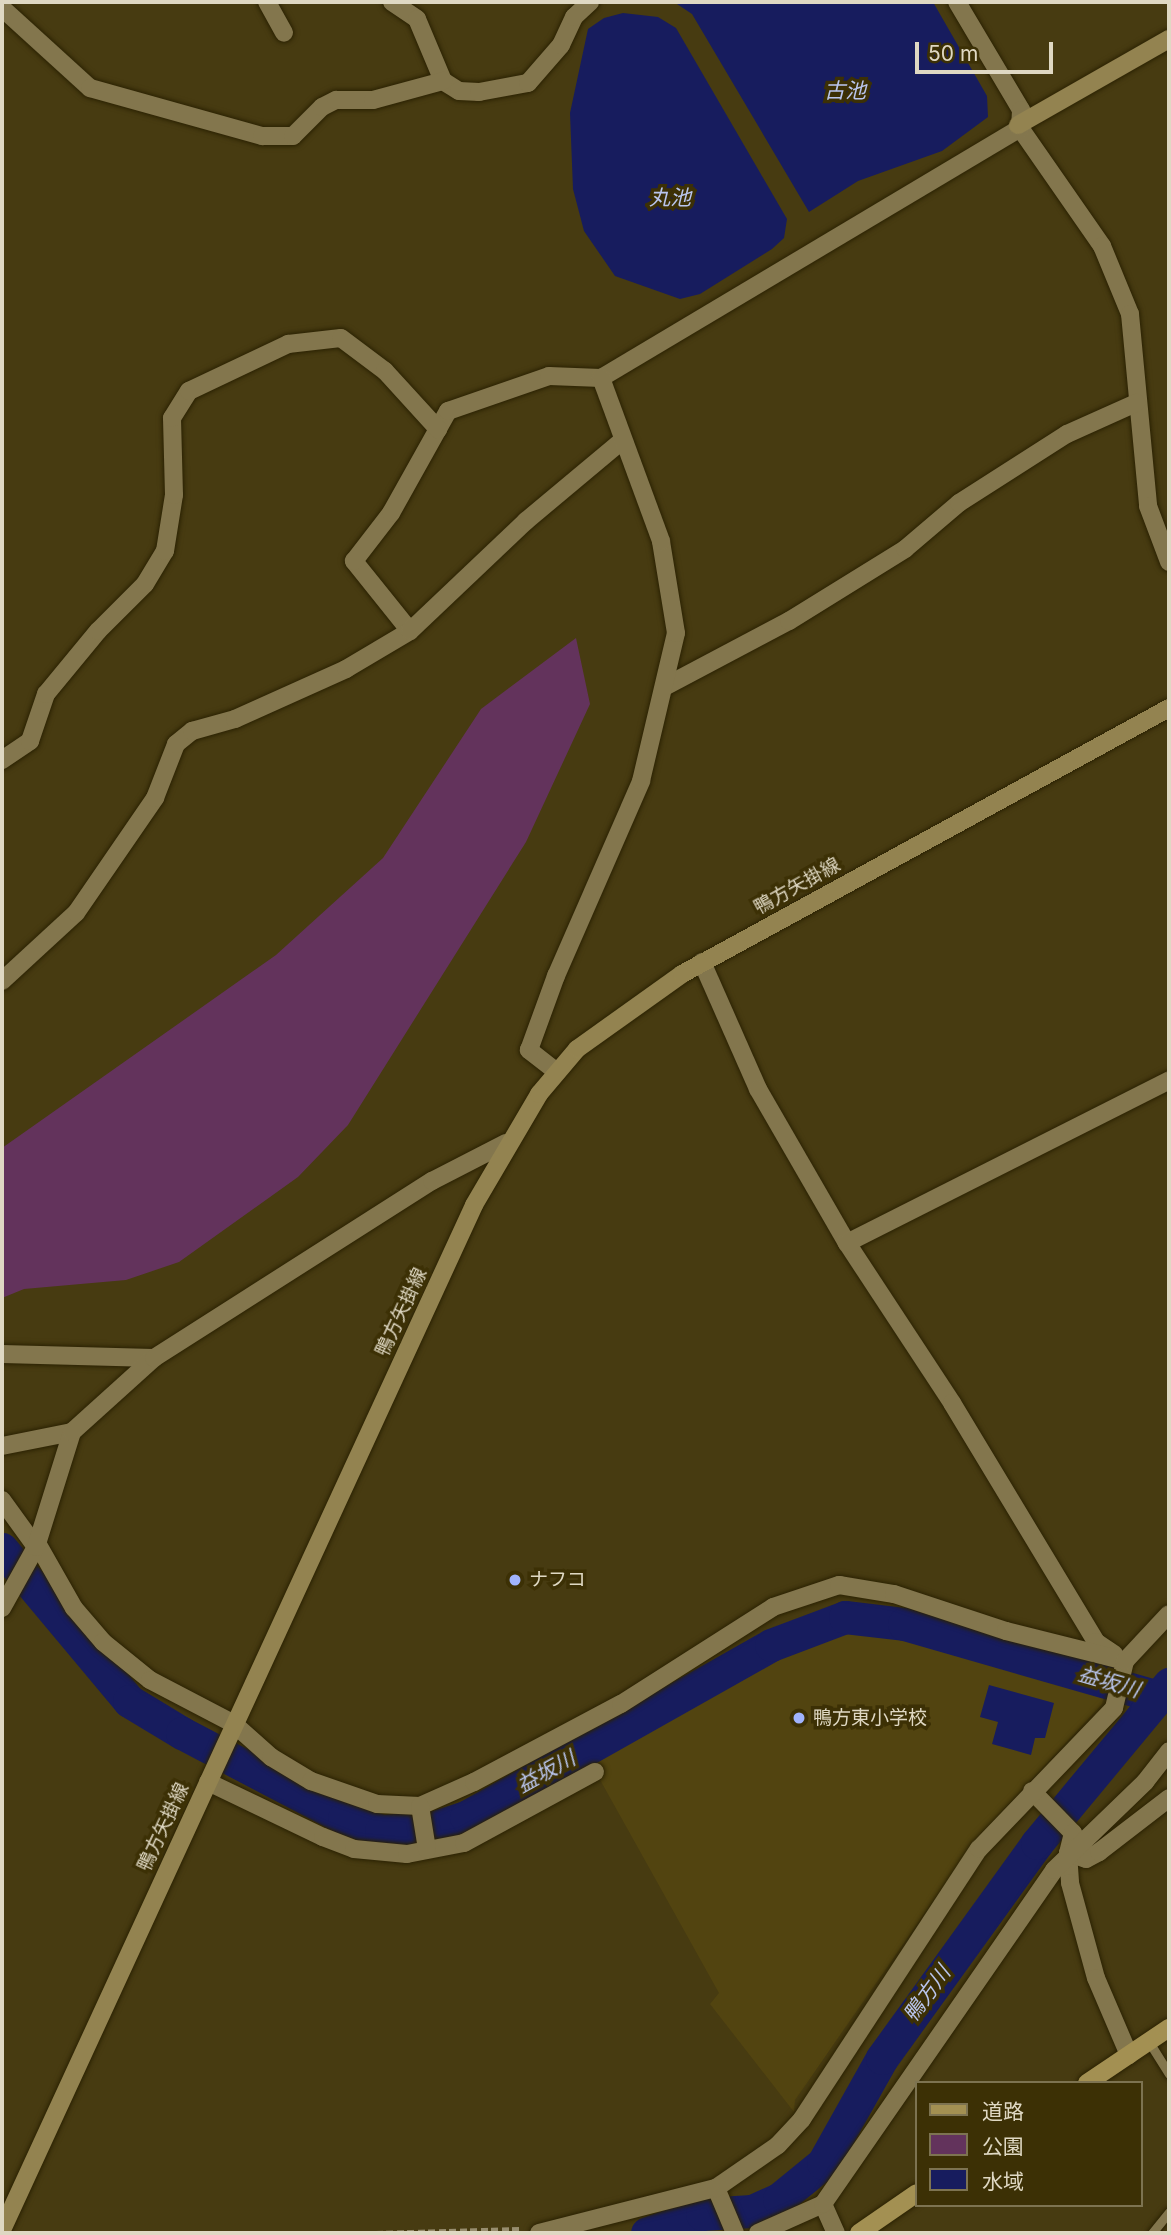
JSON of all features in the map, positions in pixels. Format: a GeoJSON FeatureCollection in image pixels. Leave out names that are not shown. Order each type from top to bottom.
{"type":"FeatureCollection","features":[{"type":"Feature","properties":{"kind":"main road"},"geometry":{"type":"LineString","coordinates":[[1019,127],[1169,40]]}},
{"type":"Feature","properties":{"kind":"main road","name":"鴨方矢掛線"},"geometry":{"type":"LineString","coordinates":[[2,2230],[211,1774],[506,1143],[557,1072],[577,1049],[622,1012],[702,962],[1169,708]]}},
{"type":"Feature","properties":{"kind":"main road"},"geometry":{"type":"LineString","coordinates":[[1090,2081],[1169,2028]]}},
{"type":"Feature","properties":{"kind":"main road"},"geometry":{"type":"LineString","coordinates":[[859,2233],[916,2194]]}},
{"type":"Feature","properties":{"kind":"street"},"geometry":{"type":"LineString","coordinates":[[267,2],[284,33]]}},
{"type":"Feature","properties":{"kind":"street"},"geometry":{"type":"LineString","coordinates":[[392,2],[417,19],[443,81],[459,91],[479,92],[528,83],[561,45],[574,17],[590,2]]}},
{"type":"Feature","properties":{"kind":"street"},"geometry":{"type":"LineString","coordinates":[[957,2],[1021,110],[1019,127],[1102,246],[1130,314],[1136,403],[1148,506],[1169,562]]}},
{"type":"Feature","properties":{"kind":"street"},"geometry":{"type":"LineString","coordinates":[[2,8],[90,88],[122,100],[198,115],[272,138],[293,136],[322,107],[336,100],[373,100],[443,81]]}},
{"type":"Feature","properties":{"kind":"street"},"geometry":{"type":"LineString","coordinates":[[410,631],[354,561],[391,513],[448,411],[549,376],[601,378],[1019,127]]}},
{"type":"Feature","properties":{"kind":"street"},"geometry":{"type":"LineString","coordinates":[[2,761],[30,741],[46,694],[145,584],[165,551],[174,495],[172,418],[189,391],[288,344],[341,338],[385,371],[438,429]]}},
{"type":"Feature","properties":{"kind":"street"},"geometry":{"type":"LineString","coordinates":[[557,1072],[529,1050],[556,976],[641,781],[666,686],[676,633],[661,541],[601,378]]}},
{"type":"Feature","properties":{"kind":"street"},"geometry":{"type":"LineString","coordinates":[[666,686],[789,621],[881,563],[959,503],[1067,434],[1136,403]]}},
{"type":"Feature","properties":{"kind":"street"},"geometry":{"type":"LineString","coordinates":[[2,981],[76,913],[155,798],[176,744],[192,731],[235,719],[346,669],[410,631],[516,529],[623,440]]}},
{"type":"Feature","properties":{"kind":"street"},"geometry":{"type":"LineString","coordinates":[[702,962],[758,1088],[847,1243],[952,1403],[1096,1642],[1125,1662]]}},
{"type":"Feature","properties":{"kind":"street"},"geometry":{"type":"LineString","coordinates":[[847,1243],[1169,1080]]}},
{"type":"Feature","properties":{"kind":"street"},"geometry":{"type":"LineString","coordinates":[[2,1446],[72,1432],[155,1358],[421,1187],[506,1143]]}},
{"type":"Feature","properties":{"kind":"street"},"geometry":{"type":"LineString","coordinates":[[2,1354],[155,1358]]}},
{"type":"Feature","properties":{"kind":"street"},"geometry":{"type":"LineString","coordinates":[[2,1608],[35,1548],[72,1432]]}},
{"type":"Feature","properties":{"kind":"street"},"geometry":{"type":"LineString","coordinates":[[2,1500],[74,1608],[103,1642],[150,1680],[233,1728],[271,1757],[311,1781],[377,1804],[420,1806],[621,1704],[773,1607],[839,1585],[894,1594],[1006,1631],[1125,1662]]}},
{"type":"Feature","properties":{"kind":"street"},"geometry":{"type":"LineString","coordinates":[[539,2232],[716,2193],[778,2145],[802,2119],[979,1849],[1036,1796],[1114,1708],[1125,1662],[1169,1614]]}},
{"type":"Feature","properties":{"kind":"street"},"geometry":{"type":"LineString","coordinates":[[758,2233],[823,2204],[1002,1941],[1068,1853],[1145,1782],[1169,1751]]}},
{"type":"Feature","properties":{"kind":"street"},"geometry":{"type":"LineString","coordinates":[[211,1774],[354,1849],[407,1854],[464,1843],[595,1772]]}},
{"type":"Feature","properties":{"kind":"street"},"geometry":{"type":"LineString","coordinates":[[1036,1796],[1073,1833],[1068,1853],[1070,1883],[1096,1978],[1129,2055]]}},
{"type":"Feature","properties":{"kind":"street"},"geometry":{"type":"LineString","coordinates":[[1068,1853],[1086,1859],[1099,1852],[1169,1798]]}},
{"type":"Feature","properties":{"kind":"street"},"geometry":{"type":"LineString","coordinates":[[420,1806],[427,1849]]}},
{"type":"Feature","properties":{"kind":"street"},"geometry":{"type":"LineString","coordinates":[[716,2193],[734,2233]]}},
{"type":"Feature","properties":{"kind":"street"},"geometry":{"type":"LineString","coordinates":[[823,2204],[836,2233]]}},
{"type":"Feature","properties":{"kind":"lane"},"geometry":{"type":"LineString","coordinates":[[1149,2042],[1169,2074]]}},
{"type":"Feature","properties":{"kind":"lane"},"geometry":{"type":"LineString","coordinates":[[1152,2233],[1169,2213]]}},
{"type":"Feature","properties":{"kind":"path"},"geometry":{"type":"LineString","coordinates":[[376,2233],[539,2232]]}},
{"type":"Feature","properties":{"kind":"shaded area","name":"鴨方東小学校"},"geometry":{"type":"Polygon","coordinates":[[[830,1617],[926,1634],[1104,1696],[1102,1704],[976,1839],[795,2100],[794,2112],[710,2004],[719,1993],[589,1760],[830,1617]]]}},
{"type":"Feature","properties":{"kind":"green space"},"geometry":{"type":"Polygon","coordinates":[[[576,638],[590,704],[526,842],[348,1125],[298,1177],[179,1262],[126,1280],[24,1289],[2,1298],[2,1148],[276,955],[383,858],[481,709],[576,638]]]}},
{"type":"Feature","properties":{"kind":"water","name":"古池"},"geometry":{"type":"Polygon","coordinates":[[[674,2],[933,2],[987,96],[988,117],[942,151],[858,181],[809,212],[692,14],[674,2]]]}},
{"type":"Feature","properties":{"kind":"water","name":"丸池"},"geometry":{"type":"Polygon","coordinates":[[[623,13],[658,17],[676,28],[787,219],[784,238],[772,249],[700,294],[680,299],[615,276],[584,231],[573,189],[570,113],[588,29],[604,18],[623,13]]]}},
{"type":"Feature","properties":{"kind":"water"},"geometry":{"type":"Polygon","coordinates":[[[989,1685],[1054,1703],[1045,1738],[1035,1738],[1031,1755],[992,1744],[998,1722],[980,1717],[989,1685]]]}},
{"type":"Feature","properties":{"kind":"waterway","name":"益坂川"},"geometry":{"type":"LineString","coordinates":[[2,1549],[129,1701],[182,1733],[344,1818],[381,1831],[435,1827],[466,1817],[771,1645],[845,1617],[904,1624],[1159,1697]]}},
{"type":"Feature","properties":{"kind":"waterway","name":"鴨方川"},"geometry":{"type":"LineString","coordinates":[[647,2233],[702,2214],[752,2211],[779,2199],[823,2163],[882,2058],[1037,1843],[1169,1684]]}},
{"type":"Feature","properties":{"kind":"place","name":"ナフコ"},"geometry":{"type":"Point","coordinates":[515,1580]}},
{"type":"Feature","properties":{"kind":"place","name":"鴨方東小学校"},"geometry":{"type":"Point","coordinates":[799,1718]}}]}
